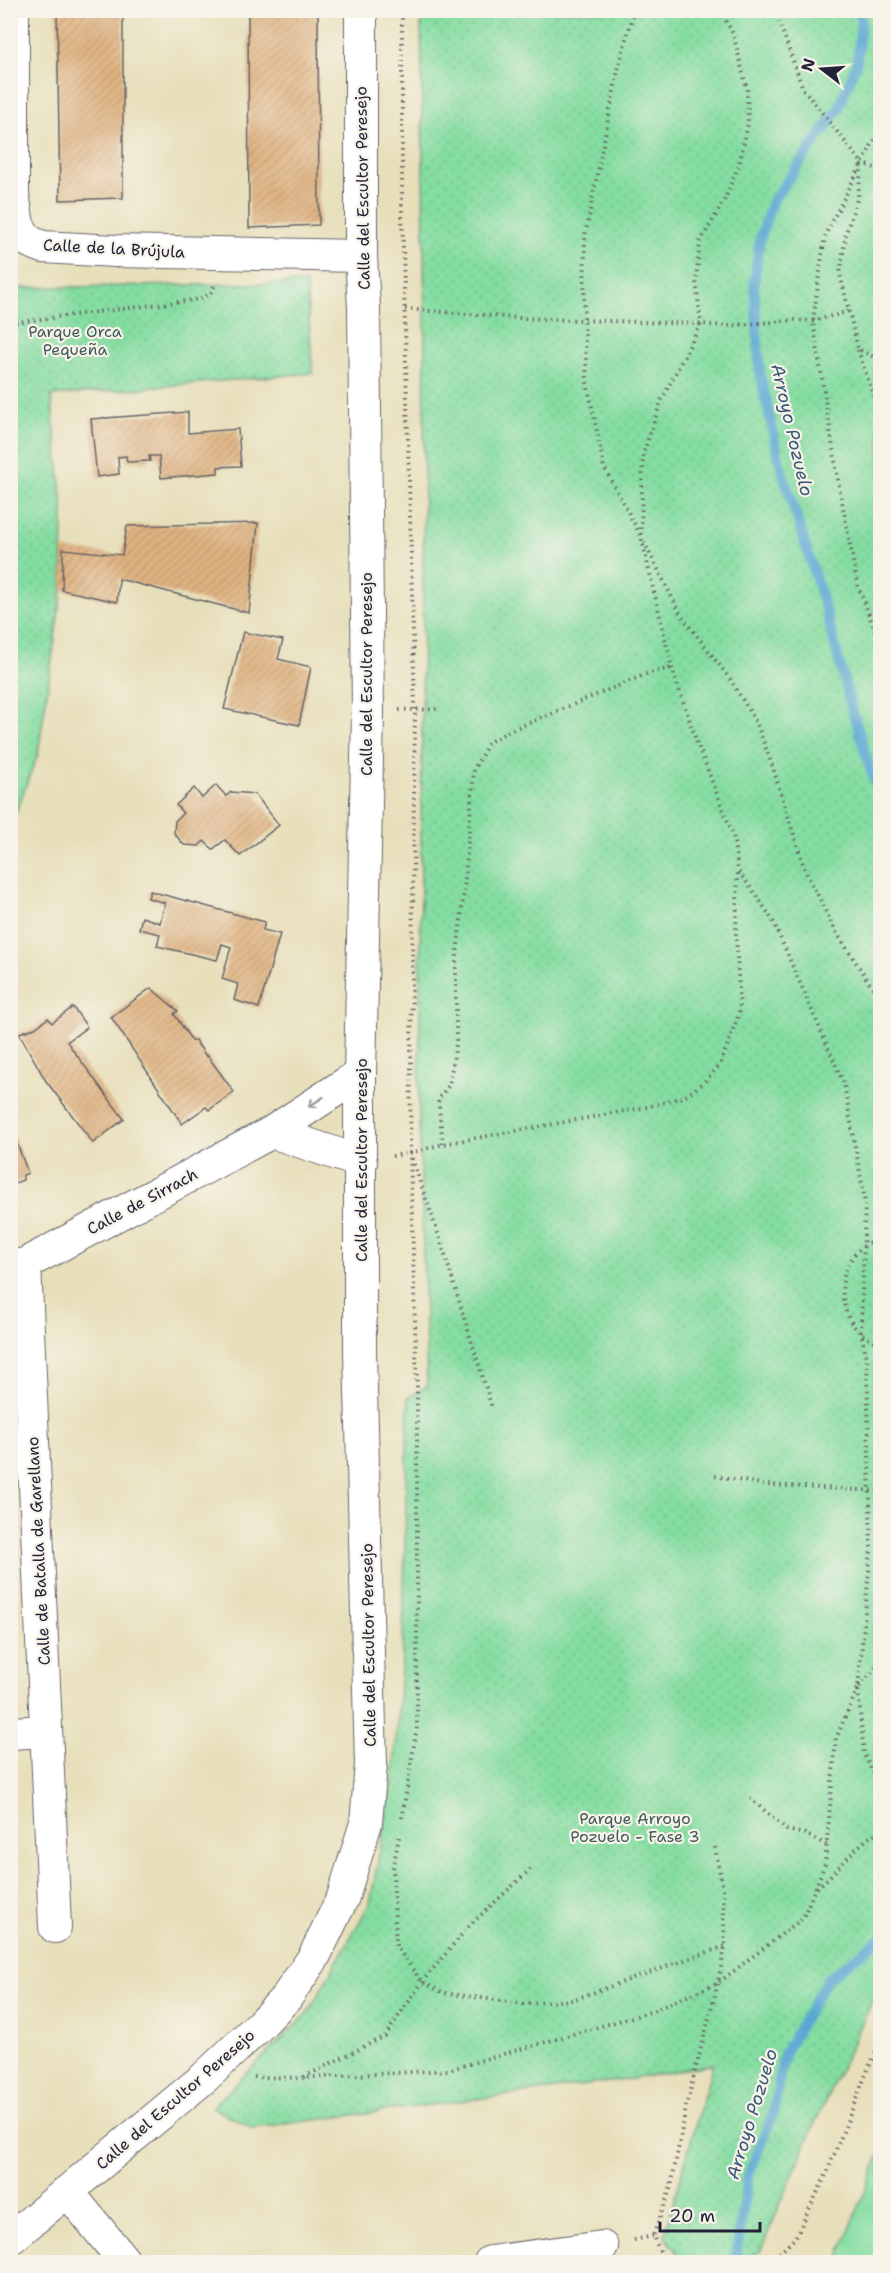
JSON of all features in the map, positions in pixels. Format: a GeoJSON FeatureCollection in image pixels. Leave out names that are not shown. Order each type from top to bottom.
{"type":"FeatureCollection","features":[{"type":"Feature","properties":{"kind":"street","name":"Calle de la Brújula"},"geometry":{"type":"LineString","coordinates":[[13,10],[13,194],[18,225],[28,241],[43,247],[115,251],[361,255]]}},
{"type":"Feature","properties":{"kind":"street","name":"Calle del Escultor Peresejo"},"geometry":{"type":"LineString","coordinates":[[10,2239],[205,2077],[286,1998],[314,1957],[343,1897],[366,1823],[371,1764],[360,1352],[360,1074],[368,713],[364,308],[361,255],[361,10]]}},
{"type":"Feature","properties":{"kind":"street","name":"Calle de Sirrach"},"geometry":{"type":"LineString","coordinates":[[18,1266],[272,1132],[360,1074]]}},
{"type":"Feature","properties":{"kind":"street"},"geometry":{"type":"LineString","coordinates":[[272,1132],[361,1162]]}},
{"type":"Feature","properties":{"kind":"street","name":"Calle de Batalla de Garellano"},"geometry":{"type":"LineString","coordinates":[[18,1266],[46,1731],[55,1927]]}},
{"type":"Feature","properties":{"kind":"street"},"geometry":{"type":"LineString","coordinates":[[10,1733],[46,1731]]}},
{"type":"Feature","properties":{"kind":"street"},"geometry":{"type":"LineString","coordinates":[[68,2192],[125,2262]]}},
{"type":"Feature","properties":{"kind":"street"},"geometry":{"type":"LineString","coordinates":[[490,2262],[602,2247]]}},
{"type":"Feature","properties":{"kind":"path"},"geometry":{"type":"LineString","coordinates":[[402,10],[402,211],[415,709],[410,1153],[417,1388],[417,1727],[393,1868],[396,1946],[422,1982],[444,1993],[524,2004],[572,2000],[725,1946]]}},
{"type":"Feature","properties":{"kind":"path"},"geometry":{"type":"LineString","coordinates":[[634,10],[619,64],[585,236],[584,319],[587,382],[604,467],[681,615],[730,679],[756,722],[805,870],[836,932],[870,984],[880,995]]}},
{"type":"Feature","properties":{"kind":"path"},"geometry":{"type":"LineString","coordinates":[[361,1162],[443,1144],[648,1107],[686,1096],[720,1065],[740,1011],[736,934],[738,871],[733,834],[697,743],[672,668],[641,536],[643,454],[661,401],[701,324],[696,281],[700,242],[723,203],[739,165],[748,124],[745,80],[733,34],[720,10]]}},
{"type":"Feature","properties":{"kind":"path"},"geometry":{"type":"LineString","coordinates":[[775,10],[803,89],[862,164],[880,170]]}},
{"type":"Feature","properties":{"kind":"path"},"geometry":{"type":"LineString","coordinates":[[880,129],[825,235],[813,321],[839,486],[858,586],[880,644]]}},
{"type":"Feature","properties":{"kind":"path"},"geometry":{"type":"LineString","coordinates":[[862,164],[858,196],[846,233],[840,274],[858,349],[880,415]]}},
{"type":"Feature","properties":{"kind":"path"},"geometry":{"type":"LineString","coordinates":[[10,323],[200,299],[210,294],[215,284]]}},
{"type":"Feature","properties":{"kind":"path"},"geometry":{"type":"LineString","coordinates":[[405,309],[518,318],[726,326],[795,320],[813,321],[850,311]]}},
{"type":"Feature","properties":{"kind":"path"},"geometry":{"type":"LineString","coordinates":[[858,349],[880,360]]}},
{"type":"Feature","properties":{"kind":"path"},"geometry":{"type":"LineString","coordinates":[[443,1144],[438,1099],[449,1085],[456,1044],[456,963],[474,769],[489,742],[509,731],[649,673],[672,668]]}},
{"type":"Feature","properties":{"kind":"path"},"geometry":{"type":"LineString","coordinates":[[368,713],[440,709]]}},
{"type":"Feature","properties":{"kind":"path"},"geometry":{"type":"LineString","coordinates":[[738,871],[774,923],[844,1084],[865,1201],[861,1333],[867,1359],[871,1550],[858,1689],[864,1755],[880,1786]]}},
{"type":"Feature","properties":{"kind":"path"},"geometry":{"type":"LineString","coordinates":[[410,1153],[441,1242],[492,1408]]}},
{"type":"Feature","properties":{"kind":"path"},"geometry":{"type":"LineString","coordinates":[[880,1237],[863,1246],[848,1266],[842,1290],[844,1306],[850,1321],[861,1333],[880,1345]]}},
{"type":"Feature","properties":{"kind":"path"},"geometry":{"type":"LineString","coordinates":[[715,1476],[766,1485],[880,1491]]}},
{"type":"Feature","properties":{"kind":"path"},"geometry":{"type":"LineString","coordinates":[[205,2077],[301,2078],[448,2070],[650,2012],[718,1983],[803,1918],[825,1864],[836,1738],[858,1689],[880,1663]]}},
{"type":"Feature","properties":{"kind":"path"},"geometry":{"type":"LineString","coordinates":[[750,1798],[787,1830],[806,1834],[827,1845]]}},
{"type":"Feature","properties":{"kind":"path"},"geometry":{"type":"LineString","coordinates":[[815,1889],[834,1874],[865,1839],[880,1831]]}},
{"type":"Feature","properties":{"kind":"path"},"geometry":{"type":"LineString","coordinates":[[664,2262],[653,2236],[672,2187],[687,2102],[718,1983],[725,1946],[723,1889],[715,1846]]}},
{"type":"Feature","properties":{"kind":"path"},"geometry":{"type":"LineString","coordinates":[[301,2078],[385,2036],[422,1982],[470,1925],[534,1866]]}},
{"type":"Feature","properties":{"kind":"path"},"geometry":{"type":"LineString","coordinates":[[771,2262],[795,2238],[825,2175],[880,2044]]}},
{"type":"Feature","properties":{"kind":"green space","name":"Parque Arroyo Pozuelo - Fase 3"},"geometry":{"type":"Polygon","coordinates":[[[421,11],[880,11],[880,1989],[812,2129],[760,2252],[735,2262],[678,2262],[677,2253],[664,2235],[713,2064],[632,2079],[252,2128],[212,2107],[307,2014],[370,1903],[393,1781],[403,1642],[408,1398],[427,1386],[419,1117],[425,330],[421,11]]]}},
{"type":"Feature","properties":{"kind":"green space","name":"Parque Orca Pequeña"},"geometry":{"type":"Polygon","coordinates":[[[306,283],[313,373],[51,396],[63,505],[62,590],[38,754],[11,825],[11,288],[306,283]]]}},
{"type":"Feature","properties":{"kind":"green space"},"geometry":{"type":"Polygon","coordinates":[[[880,2153],[880,2262],[837,2262],[880,2153]]]}},
{"type":"Feature","properties":{"kind":"building"},"geometry":{"type":"Polygon","coordinates":[[[57,10],[123,10],[123,198],[60,200],[57,10]]]}},
{"type":"Feature","properties":{"kind":"building"},"geometry":{"type":"Polygon","coordinates":[[[248,10],[318,10],[319,225],[249,228],[248,10]]]}},
{"type":"Feature","properties":{"kind":"building"},"geometry":{"type":"Polygon","coordinates":[[[188,412],[188,433],[238,429],[241,466],[218,467],[218,473],[161,478],[159,456],[149,456],[150,461],[127,462],[126,456],[118,457],[119,474],[97,477],[91,419],[188,412]]]}},
{"type":"Feature","properties":{"kind":"building"},"geometry":{"type":"Polygon","coordinates":[[[258,523],[249,613],[119,579],[117,602],[62,590],[63,549],[122,555],[127,526],[258,523]]]}},
{"type":"Feature","properties":{"kind":"building"},"geometry":{"type":"Polygon","coordinates":[[[243,632],[283,640],[278,659],[311,667],[299,725],[224,709],[243,632]]]}},
{"type":"Feature","properties":{"kind":"building"},"geometry":{"type":"Polygon","coordinates":[[[216,785],[226,796],[231,792],[255,794],[279,825],[240,856],[225,840],[213,849],[204,841],[199,846],[184,845],[174,833],[175,821],[183,813],[176,805],[194,788],[202,798],[216,785]]]}},
{"type":"Feature","properties":{"kind":"building"},"geometry":{"type":"Polygon","coordinates":[[[150,891],[265,922],[263,930],[280,934],[259,1008],[234,1000],[238,984],[222,979],[231,947],[222,944],[217,960],[157,946],[160,934],[139,929],[142,917],[160,923],[165,903],[148,898],[150,891]]]}},
{"type":"Feature","properties":{"kind":"building"},"geometry":{"type":"Polygon","coordinates":[[[151,988],[178,1011],[174,1014],[192,1041],[195,1040],[234,1092],[209,1110],[206,1107],[182,1124],[111,1017],[151,988]]]}},
{"type":"Feature","properties":{"kind":"building"},"geometry":{"type":"Polygon","coordinates":[[[73,1007],[87,1027],[67,1042],[124,1119],[93,1143],[46,1081],[19,1033],[35,1028],[48,1018],[52,1023],[73,1007]]]}},
{"type":"Feature","properties":{"kind":"building"},"geometry":{"type":"Polygon","coordinates":[[[12,1130],[28,1173],[23,1175],[23,1180],[10,1185],[10,1131],[12,1130]]]}},
{"type":"Feature","properties":{"kind":"waterway","name":"Arroyo Pozuelo"},"geometry":{"type":"LineString","coordinates":[[859,10],[861,20],[857,62],[838,110],[772,202],[760,239],[754,284],[760,373],[780,464],[825,608],[851,706],[880,800]]}},
{"type":"Feature","properties":{"kind":"waterway","name":"Arroyo Pozuelo"},"geometry":{"type":"LineString","coordinates":[[735,2262],[748,2176],[773,2114],[784,2054],[827,1979],[880,1939]]}}]}
